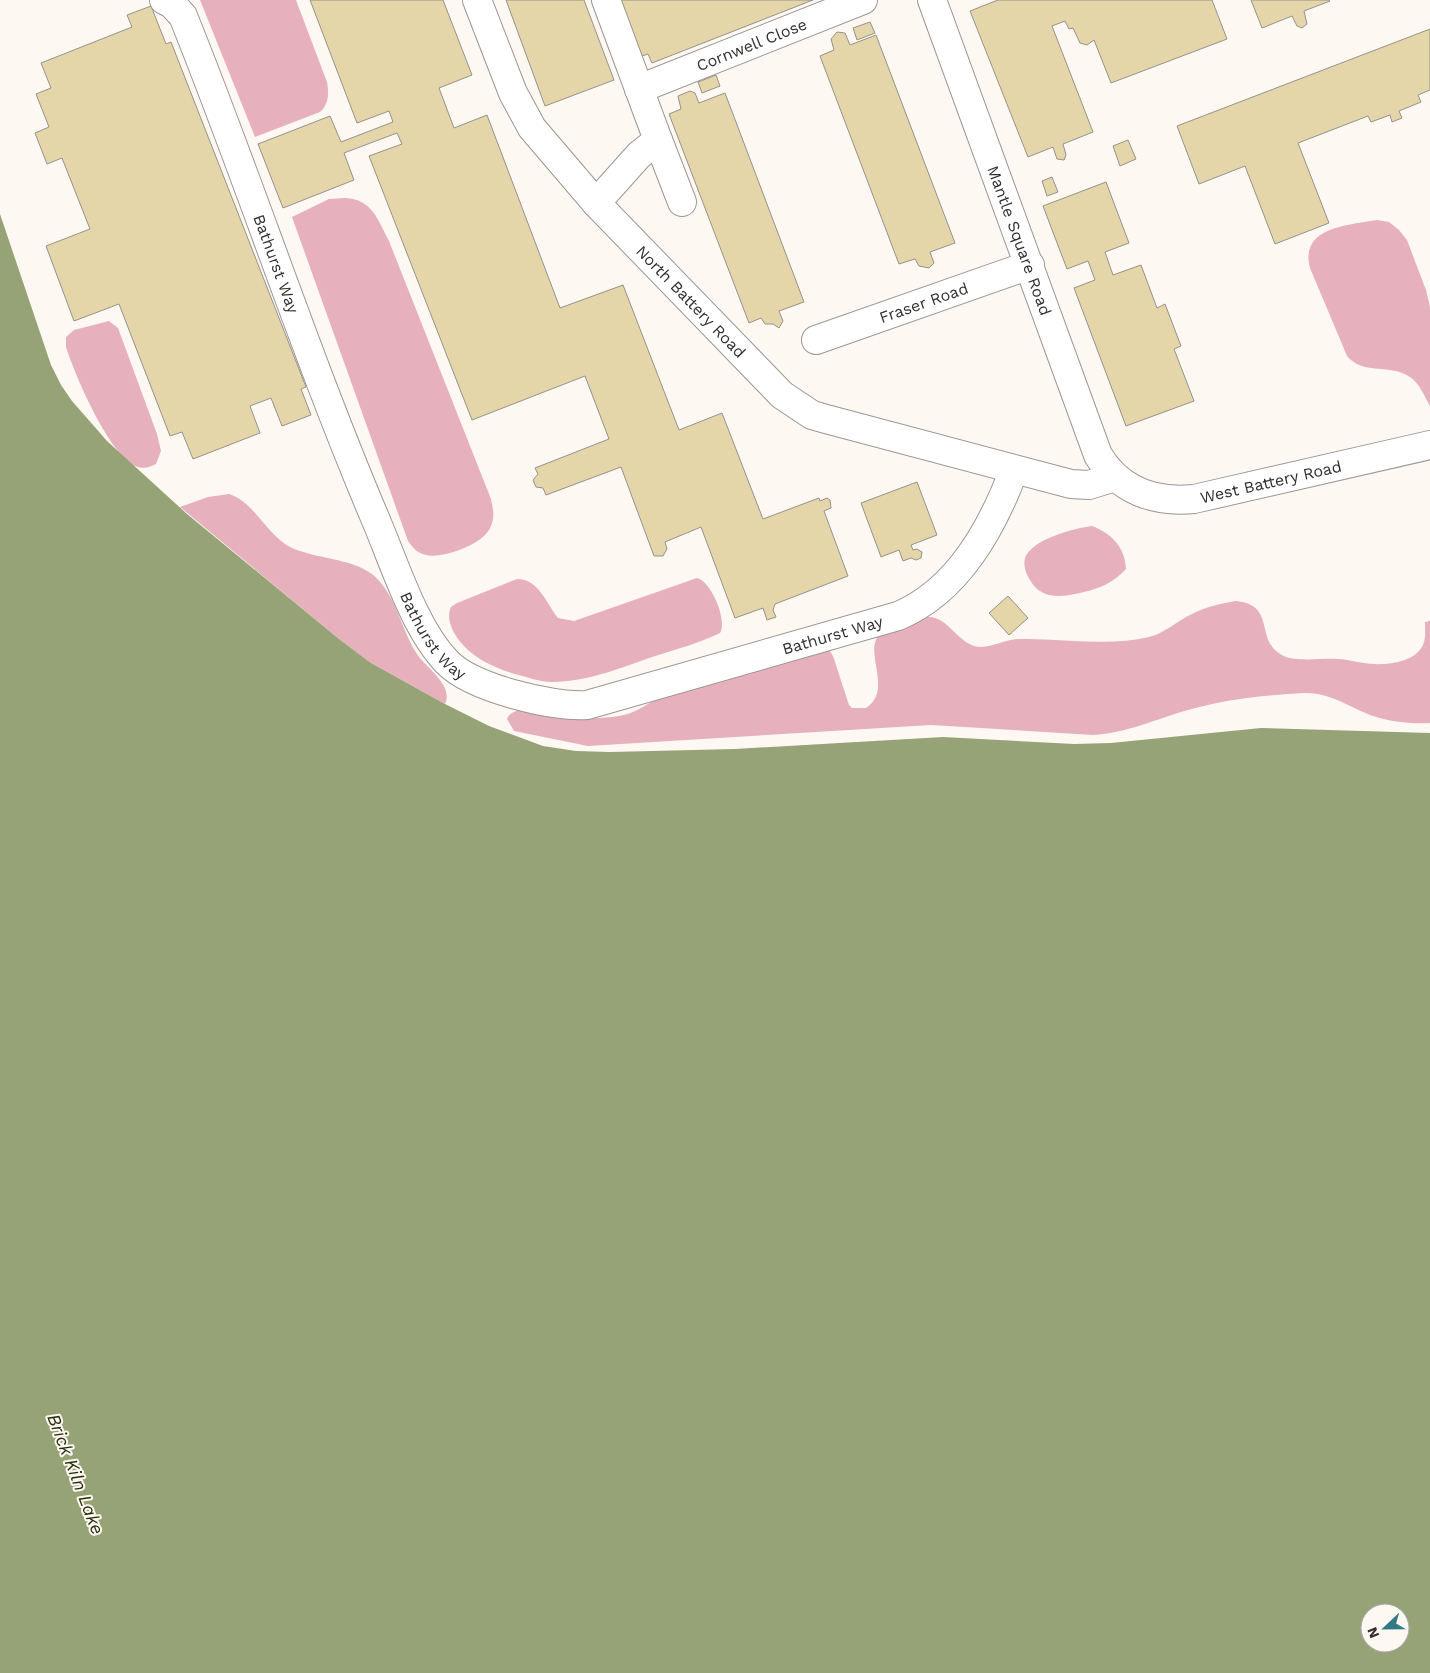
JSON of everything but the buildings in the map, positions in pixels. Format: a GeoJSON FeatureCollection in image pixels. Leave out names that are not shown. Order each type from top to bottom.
{"type":"FeatureCollection","features":[{"type":"Feature","properties":{"kind":"lane","name":"Bathurst Way"},"geometry":{"type":"LineString","coordinates":[[164,0],[172,4],[183,16],[354,468],[414,611],[440,654],[452,667],[467,677],[493,687],[541,700],[587,706],[898,616],[930,598],[962,565],[989,526],[1014,470]]}},
{"type":"Feature","properties":{"kind":"lane","name":"North Battery Road"},"geometry":{"type":"LineString","coordinates":[[477,0],[513,94],[525,118],[596,203],[767,382],[800,408],[812,415],[845,426],[1014,470],[1080,485],[1098,484],[1115,477]]}},
{"type":"Feature","properties":{"kind":"lane"},"geometry":{"type":"LineString","coordinates":[[606,0],[682,202]]}},
{"type":"Feature","properties":{"kind":"lane","name":"Cornwell Close"},"geometry":{"type":"LineString","coordinates":[[639,89],[863,0]]}},
{"type":"Feature","properties":{"kind":"lane","name":"Mantle Square Road"},"geometry":{"type":"LineString","coordinates":[[932,0],[1098,455],[1115,477]]}},
{"type":"Feature","properties":{"kind":"lane"},"geometry":{"type":"LineString","coordinates":[[596,203],[634,160],[658,140]]}},
{"type":"Feature","properties":{"kind":"lane","name":"Fraser Road"},"geometry":{"type":"LineString","coordinates":[[816,340],[1030,265]]}},
{"type":"Feature","properties":{"kind":"lane","name":"West Battery Road"},"geometry":{"type":"LineString","coordinates":[[1115,477],[1133,490],[1151,497],[1172,500],[1194,500],[1430,445]]}},
{"type":"Feature","properties":{"kind":"shaded area"},"geometry":{"type":"Polygon","coordinates":[[[200,0],[296,0],[327,82],[328,98],[323,109],[320,112],[255,137],[200,0]]]}},
{"type":"Feature","properties":{"kind":"shaded area"},"geometry":{"type":"Polygon","coordinates":[[[345,198],[362,202],[368,207],[377,218],[389,241],[491,499],[493,519],[491,526],[481,539],[463,549],[442,555],[426,555],[416,550],[408,541],[292,217],[329,199],[345,198]]]}},
{"type":"Feature","properties":{"kind":"shaded area"},"geometry":{"type":"Polygon","coordinates":[[[1377,220],[1389,222],[1407,240],[1426,290],[1430,307],[1430,406],[1419,387],[1410,377],[1394,371],[1361,366],[1347,356],[1310,268],[1309,254],[1312,244],[1319,236],[1329,230],[1377,220]]]}},
{"type":"Feature","properties":{"kind":"shaded area"},"geometry":{"type":"Polygon","coordinates":[[[109,321],[118,328],[157,434],[161,451],[156,464],[143,468],[127,461],[105,433],[85,395],[66,347],[66,337],[74,330],[109,321]]]}},
{"type":"Feature","properties":{"kind":"shaded area"},"geometry":{"type":"Polygon","coordinates":[[[229,494],[247,504],[275,535],[292,548],[354,565],[372,574],[393,601],[417,654],[438,677],[446,690],[445,704],[371,663],[339,639],[180,507],[208,497],[229,494]]]}},
{"type":"Feature","properties":{"kind":"shaded area"},"geometry":{"type":"Polygon","coordinates":[[[1092,526],[1106,533],[1116,542],[1123,554],[1126,569],[1107,584],[1076,594],[1054,596],[1035,587],[1026,572],[1024,561],[1029,551],[1036,545],[1055,536],[1075,529],[1092,526]]]}},
{"type":"Feature","properties":{"kind":"shaded area"},"geometry":{"type":"Polygon","coordinates":[[[697,578],[708,586],[717,602],[722,620],[720,633],[696,643],[592,677],[565,681],[543,681],[493,666],[474,655],[463,645],[456,637],[449,617],[451,607],[457,603],[517,579],[525,580],[536,587],[558,618],[574,621],[697,578]]]}},
{"type":"Feature","properties":{"kind":"shaded area"},"geometry":{"type":"Polygon","coordinates":[[[1235,601],[1248,604],[1256,609],[1261,616],[1269,642],[1275,650],[1284,656],[1295,659],[1341,659],[1371,664],[1388,664],[1405,660],[1419,651],[1423,645],[1425,640],[1425,622],[1430,621],[1430,723],[1408,723],[1387,720],[1314,693],[1261,696],[1232,700],[1188,710],[1130,729],[1093,735],[931,725],[588,746],[514,731],[507,719],[511,713],[527,710],[574,718],[621,716],[668,694],[822,651],[830,651],[833,656],[849,705],[852,708],[866,708],[874,700],[878,690],[874,648],[876,639],[882,632],[921,618],[936,618],[966,642],[980,647],[1020,639],[1101,642],[1149,637],[1166,630],[1197,612],[1235,601]]]}},
{"type":"Feature","properties":{"kind":"water","name":"Brick Kiln Lake"},"geometry":{"type":"Polygon","coordinates":[[[0,214],[51,365],[72,401],[107,441],[187,514],[371,663],[489,726],[543,746],[576,751],[610,752],[735,749],[943,737],[1074,744],[1111,743],[1261,728],[1430,733],[1430,1673],[0,1673],[0,214]]]}}]}
